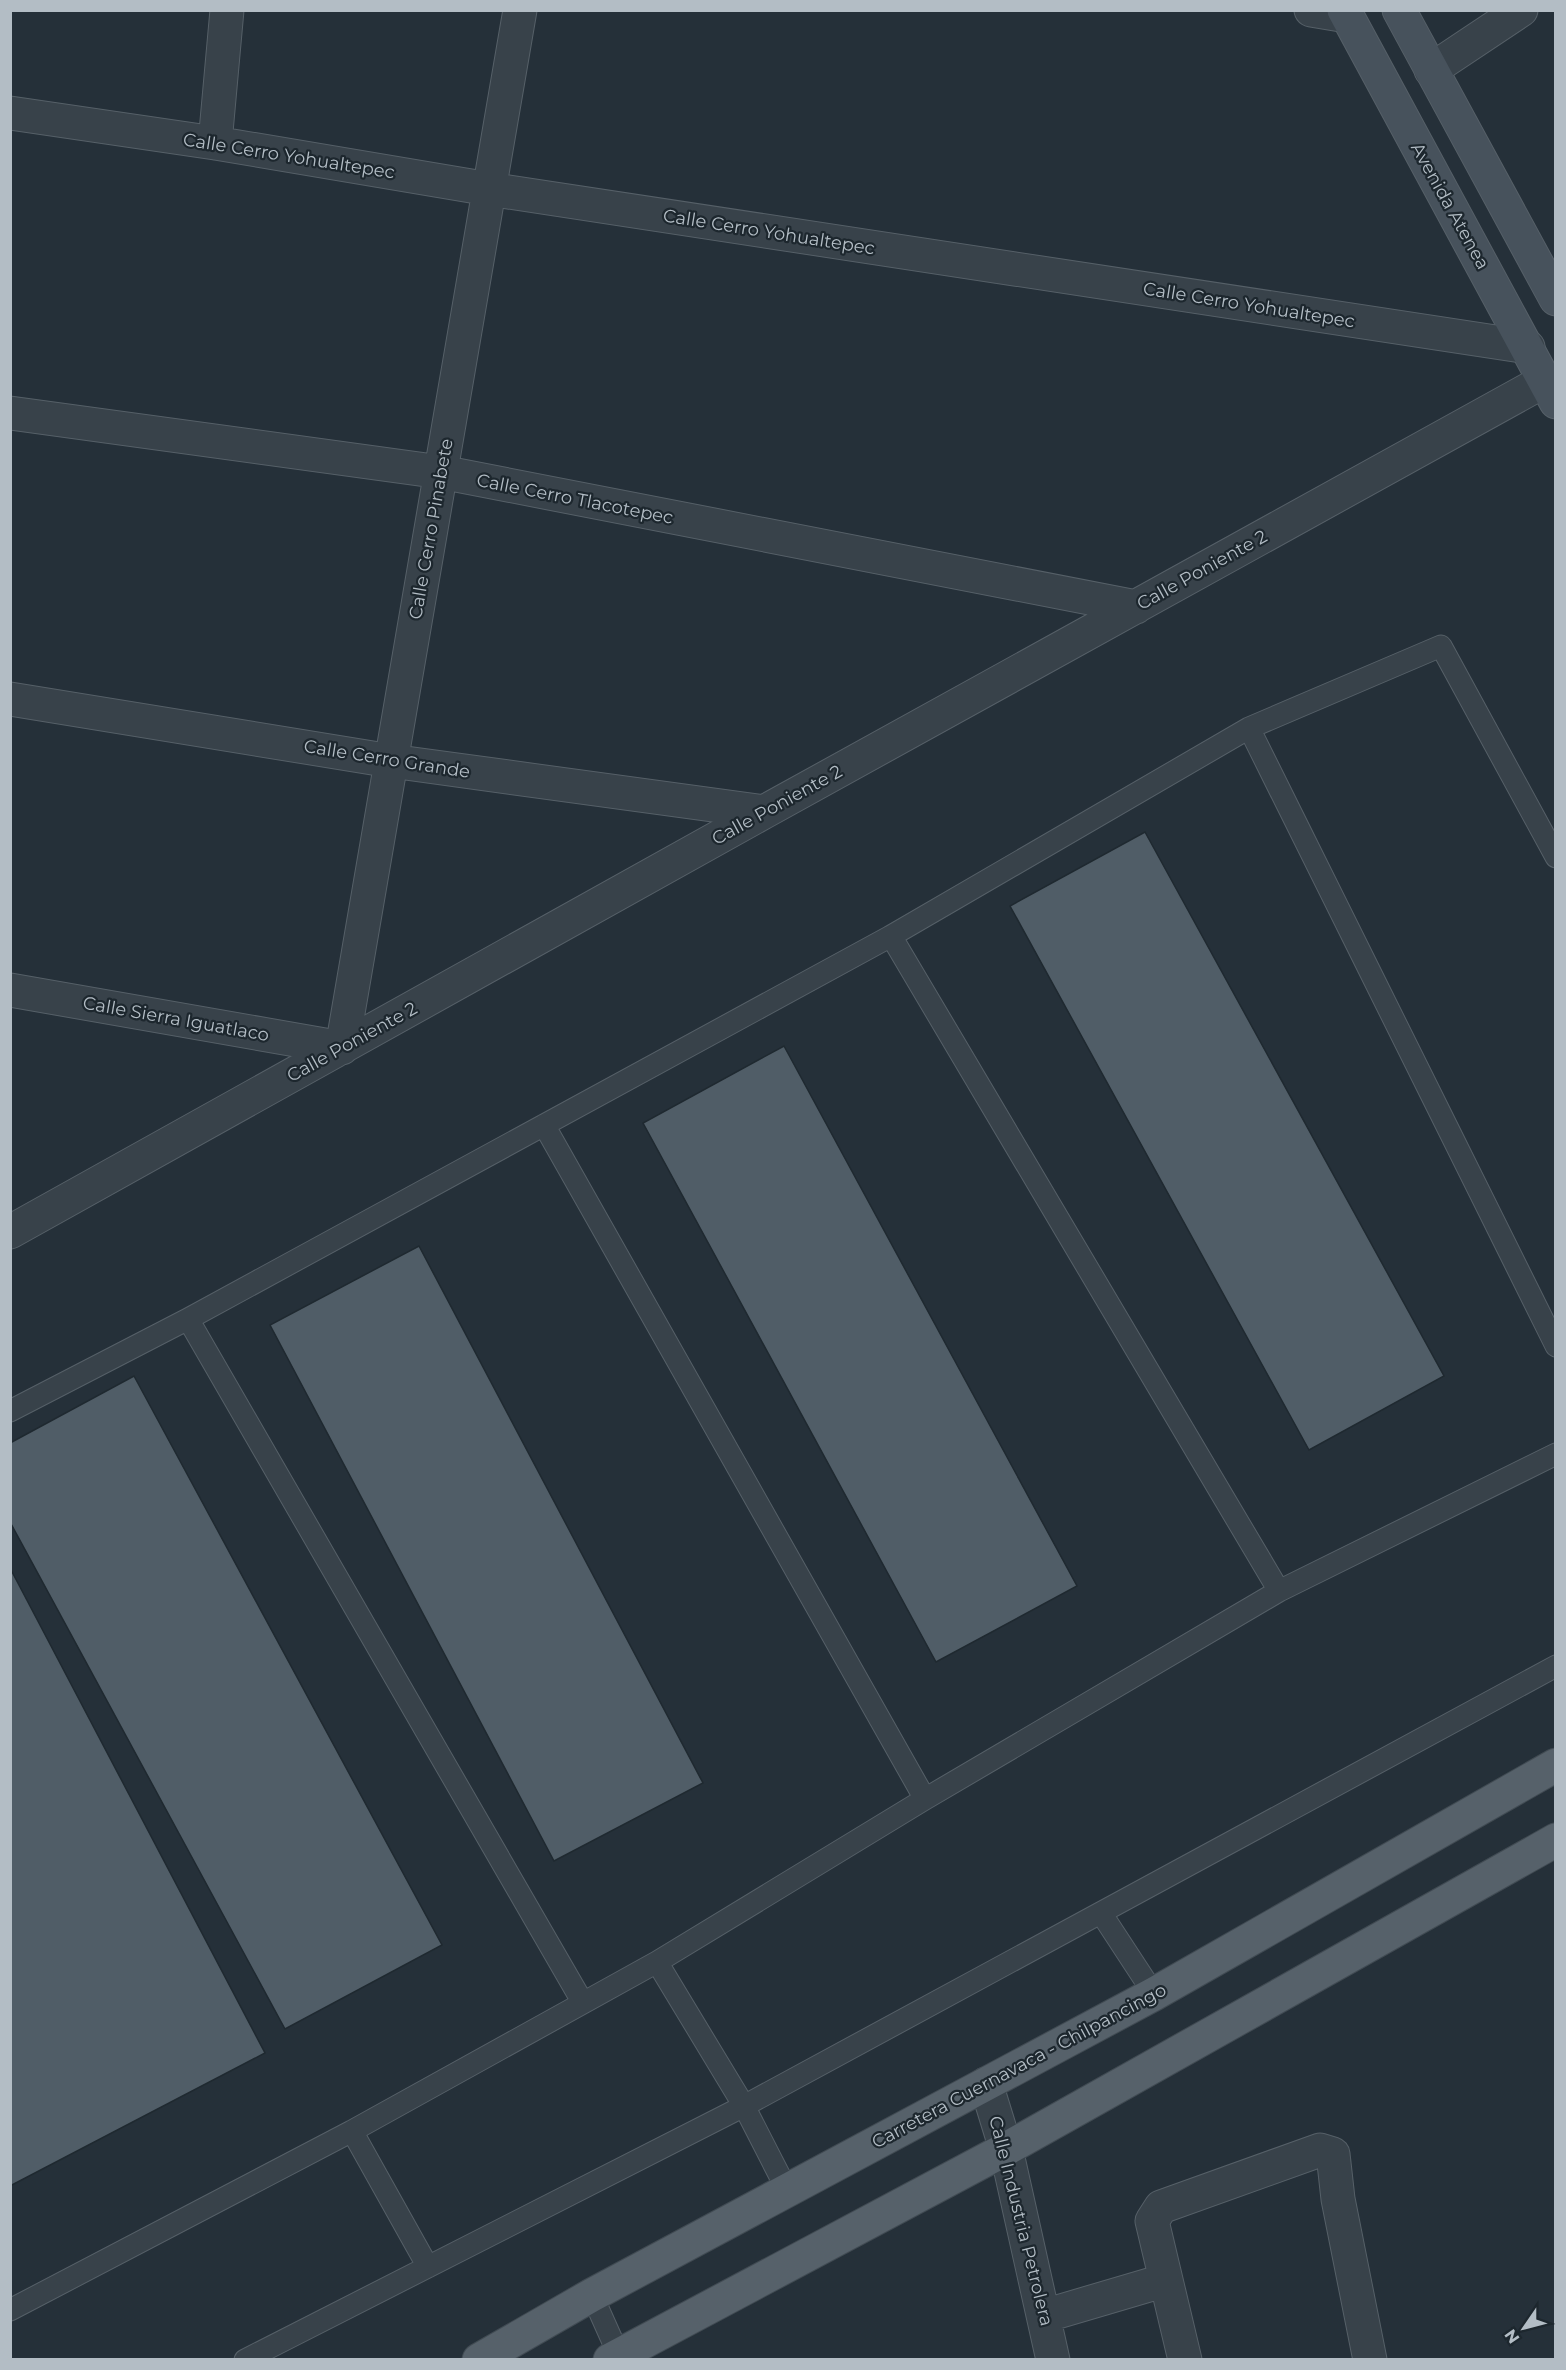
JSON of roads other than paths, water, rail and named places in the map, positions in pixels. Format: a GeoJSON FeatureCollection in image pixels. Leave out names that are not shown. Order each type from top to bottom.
{"type":"FeatureCollection","features":[{"type":"Feature","properties":{"kind":"main road","name":"Carretera Cuernavaca - Chilpancingo"},"geometry":{"type":"LineString","coordinates":[[479,2360],[592,2295],[1154,1994],[1556,1765]]}},
{"type":"Feature","properties":{"kind":"main road"},"geometry":{"type":"LineString","coordinates":[[617,2358],[1006,2149],[1556,1840]]}},
{"type":"Feature","properties":{"kind":"street"},"geometry":{"type":"LineString","coordinates":[[215,143],[227,10]]}},
{"type":"Feature","properties":{"kind":"street","name":"Calle Cerro Pinabete"},"geometry":{"type":"LineString","coordinates":[[342,1048],[520,10]]}},
{"type":"Feature","properties":{"kind":"street"},"geometry":{"type":"LineString","coordinates":[[1311,10],[1346,13]]}},
{"type":"Feature","properties":{"kind":"street"},"geometry":{"type":"LineString","coordinates":[[1399,10],[1556,299]]}},
{"type":"Feature","properties":{"kind":"street"},"geometry":{"type":"LineString","coordinates":[[1431,70],[1521,10]]}},
{"type":"Feature","properties":{"kind":"street","name":"Avenida Atenea"},"geometry":{"type":"LineString","coordinates":[[1346,13],[1550,391]]}},
{"type":"Feature","properties":{"kind":"street","name":"Calle Cerro Yohualtepec"},"geometry":{"type":"LineString","coordinates":[[10,113],[215,143],[489,189],[1528,347]]}},
{"type":"Feature","properties":{"kind":"street","name":"Calle Poniente 2"},"geometry":{"type":"LineString","coordinates":[[10,1232],[1136,607],[1550,391]]}},
{"type":"Feature","properties":{"kind":"street","name":"Calle Cerro Tlacotepec"},"geometry":{"type":"LineString","coordinates":[[10,413],[441,472],[1136,607]]}},
{"type":"Feature","properties":{"kind":"street","name":"Calle Cerro Grande"},"geometry":{"type":"LineString","coordinates":[[10,699],[391,761],[764,812]]}},
{"type":"Feature","properties":{"kind":"street","name":"Calle Sierra Iguatlaco"},"geometry":{"type":"LineString","coordinates":[[10,990],[342,1048]]}},
{"type":"Feature","properties":{"kind":"street","name":"Calle Industria Petrolera"},"geometry":{"type":"LineString","coordinates":[[986,2084],[1006,2149],[1053,2360]]}},
{"type":"Feature","properties":{"kind":"street"},"geometry":{"type":"LineString","coordinates":[[1185,2360],[1152,2221],[1161,2207],[1320,2150],[1333,2154],[1338,2199],[1370,2360]]}},
{"type":"Feature","properties":{"kind":"street"},"geometry":{"type":"LineString","coordinates":[[1044,2316],[1166,2280]]}},
{"type":"Feature","properties":{"kind":"lane"},"geometry":{"type":"LineString","coordinates":[[10,1412],[188,1319],[891,936],[1249,728],[1441,646],[1556,857]]}},
{"type":"Feature","properties":{"kind":"lane"},"geometry":{"type":"LineString","coordinates":[[1249,728],[1556,1346]]}},
{"type":"Feature","properties":{"kind":"lane"},"geometry":{"type":"LineString","coordinates":[[891,936],[1280,1591]]}},
{"type":"Feature","properties":{"kind":"lane"},"geometry":{"type":"LineString","coordinates":[[544,1125],[925,1799]]}},
{"type":"Feature","properties":{"kind":"lane"},"geometry":{"type":"LineString","coordinates":[[188,1319],[583,2003]]}},
{"type":"Feature","properties":{"kind":"lane"},"geometry":{"type":"LineString","coordinates":[[10,2310],[352,2131],[657,1962],[925,1799],[1280,1591],[1556,1454]]}},
{"type":"Feature","properties":{"kind":"lane"},"geometry":{"type":"LineString","coordinates":[[245,2360],[744,2106],[1556,1666]]}},
{"type":"Feature","properties":{"kind":"lane"},"geometry":{"type":"LineString","coordinates":[[1101,1913],[1154,1994]]}},
{"type":"Feature","properties":{"kind":"lane"},"geometry":{"type":"LineString","coordinates":[[657,1962],[744,2106],[787,2190]]}},
{"type":"Feature","properties":{"kind":"lane"},"geometry":{"type":"LineString","coordinates":[[352,2131],[428,2267]]}},
{"type":"Feature","properties":{"kind":"lane"},"geometry":{"type":"LineString","coordinates":[[592,2295],[617,2358]]}}]}
